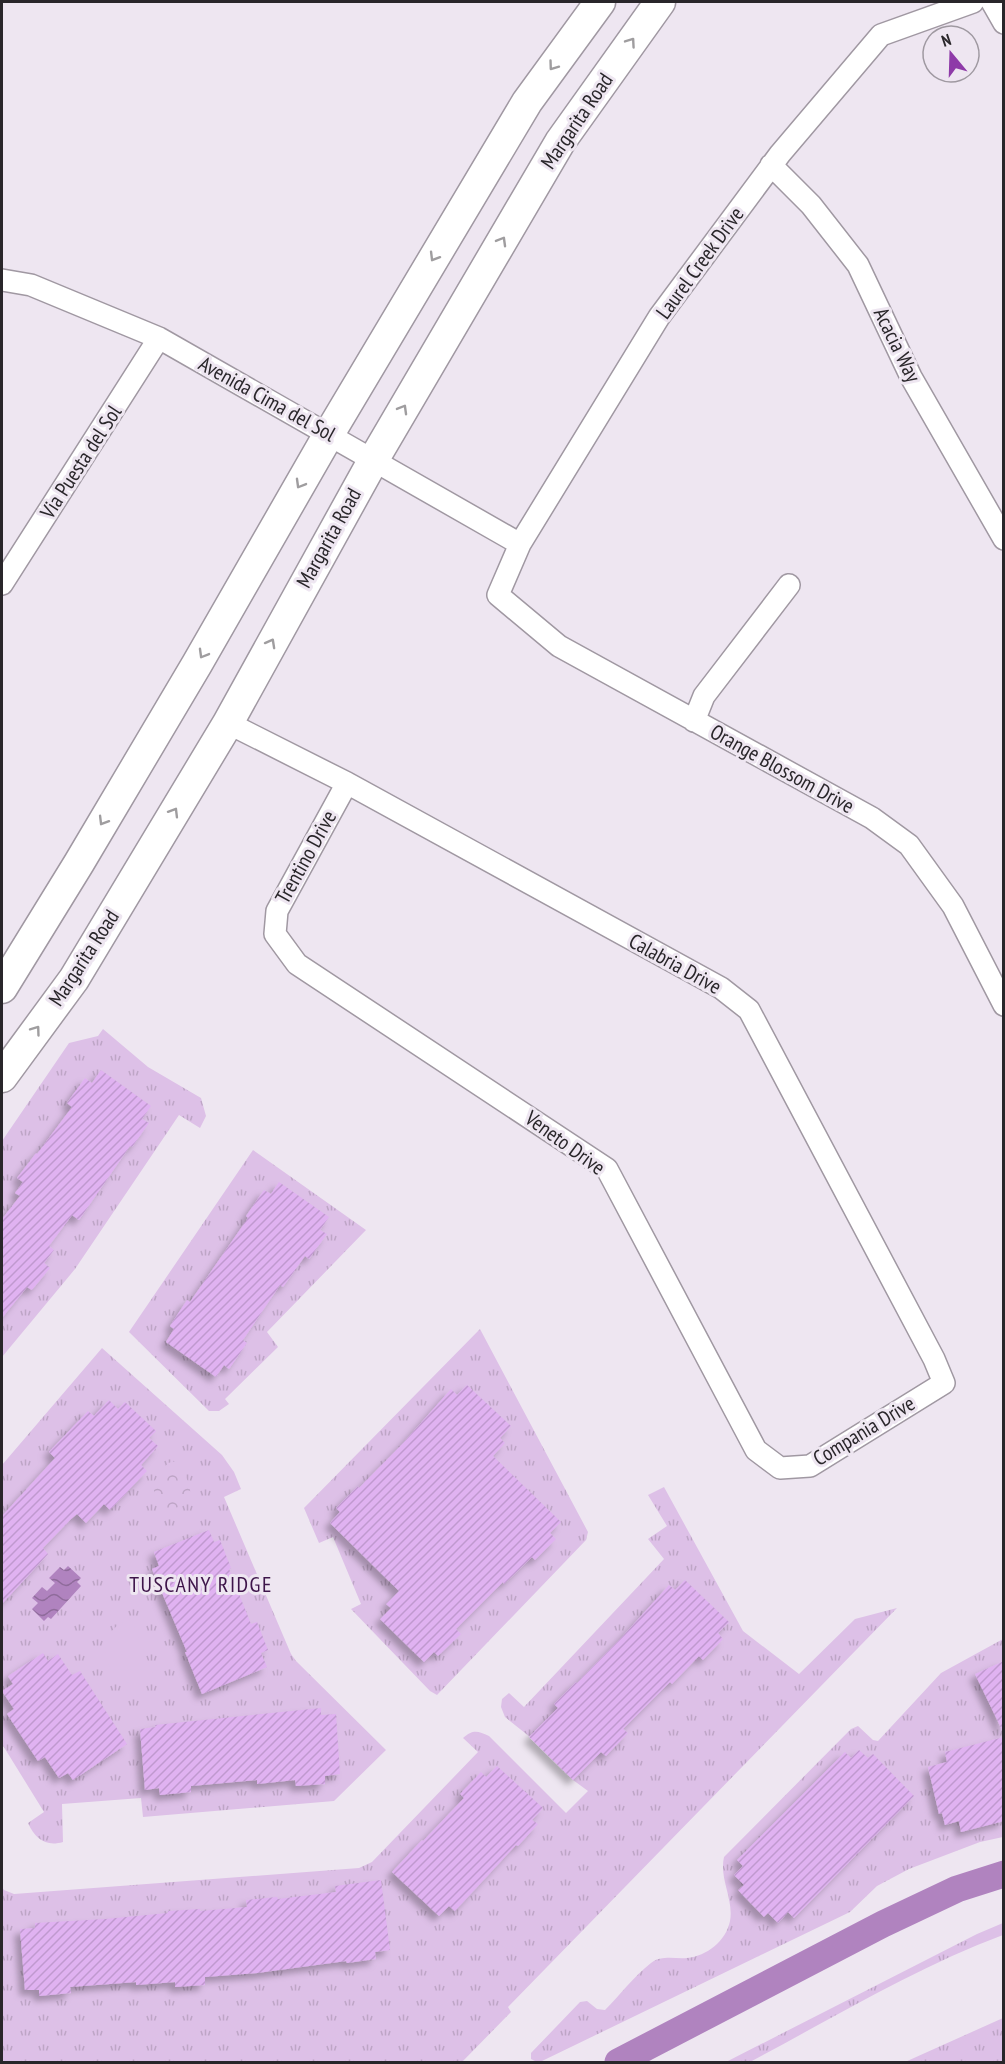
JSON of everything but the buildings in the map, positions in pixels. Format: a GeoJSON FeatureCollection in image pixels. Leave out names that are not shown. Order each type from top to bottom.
{"type":"FeatureCollection","features":[{"type":"Feature","properties":{"kind":"main road"},"geometry":{"type":"LineString","coordinates":[[2,988],[79,863],[329,434],[527,102],[600,2]]}},
{"type":"Feature","properties":{"kind":"main road","name":"Margarita Road"},"geometry":{"type":"LineString","coordinates":[[2,1077],[74,979],[228,723],[374,459],[560,142],[660,2]]}},
{"type":"Feature","properties":{"kind":"street","name":"Laurel Creek Drive"},"geometry":{"type":"LineString","coordinates":[[498,595],[520,544],[659,317],[771,165],[881,35],[973,2]]}},
{"type":"Feature","properties":{"kind":"street"},"geometry":{"type":"LineString","coordinates":[[992,2],[1004,22]]}},
{"type":"Feature","properties":{"kind":"street","name":"Acacia Way"},"geometry":{"type":"LineString","coordinates":[[771,165],[811,205],[858,265],[911,377],[1004,539]]}},
{"type":"Feature","properties":{"kind":"street","name":"Avenida Cima del Sol"},"geometry":{"type":"LineString","coordinates":[[2,280],[31,285],[159,338],[520,544]]}},
{"type":"Feature","properties":{"kind":"street","name":"Via Puesta del Sol"},"geometry":{"type":"LineString","coordinates":[[2,584],[159,338]]}},
{"type":"Feature","properties":{"kind":"street"},"geometry":{"type":"LineString","coordinates":[[694,722],[704,696],[789,585]]}},
{"type":"Feature","properties":{"kind":"street","name":"Orange Blossom Drive"},"geometry":{"type":"LineString","coordinates":[[498,595],[560,646],[694,722],[872,818],[909,845],[952,906],[1004,1005]]}},
{"type":"Feature","properties":{"kind":"street","name":"Calabria Drive"},"geometry":{"type":"LineString","coordinates":[[228,723],[347,783],[722,988],[749,1010],[928,1348],[944,1383]]}},
{"type":"Feature","properties":{"kind":"street","name":"Trentino Drive"},"geometry":{"type":"LineString","coordinates":[[275,934],[277,911],[347,783]]}},
{"type":"Feature","properties":{"kind":"street","name":"Veneto Drive"},"geometry":{"type":"LineString","coordinates":[[275,934],[297,964],[607,1169],[756,1450],[780,1468]]}},
{"type":"Feature","properties":{"kind":"street","name":"Compania Drive"},"geometry":{"type":"LineString","coordinates":[[780,1468],[810,1466],[944,1383]]}},
{"type":"Feature","properties":{"kind":"green space"},"geometry":{"type":"Polygon","coordinates":[[[103,1029],[148,1067],[201,1098],[206,1116],[200,1128],[179,1115],[75,1269],[2,1357],[2,1141],[69,1043],[98,1036],[103,1029]]]}},
{"type":"Feature","properties":{"kind":"green space"},"geometry":{"type":"Polygon","coordinates":[[[253,1150],[366,1230],[267,1332],[278,1347],[225,1399],[229,1404],[219,1411],[209,1411],[129,1332],[253,1150]]]}},
{"type":"Feature","properties":{"kind":"green space"},"geometry":{"type":"Polygon","coordinates":[[[480,1329],[588,1532],[586,1540],[437,1695],[430,1691],[351,1609],[361,1604],[333,1537],[319,1543],[304,1508],[480,1329]]]}},
{"type":"Feature","properties":{"kind":"green space"},"geometry":{"type":"Polygon","coordinates":[[[102,1348],[222,1455],[234,1472],[241,1489],[224,1497],[291,1654],[386,1750],[334,1801],[143,1817],[141,1798],[62,1804],[63,1842],[46,1842],[31,1829],[28,1823],[44,1812],[2,1744],[2,1465],[102,1348]]]}},
{"type":"Feature","properties":{"kind":"green space"},"geometry":{"type":"Polygon","coordinates":[[[176,1461],[189,1482],[190,1500],[169,1510],[160,1506],[154,1493],[153,1483],[168,1463],[176,1461]]]}},
{"type":"Feature","properties":{"kind":"green space"},"geometry":{"type":"Polygon","coordinates":[[[664,1487],[743,1631],[799,1674],[855,1619],[897,1608],[508,2007],[511,2012],[462,2062],[2,2062],[2,1887],[14,1894],[359,1868],[372,1862],[478,1752],[463,1738],[473,1732],[489,1736],[566,1813],[588,1791],[505,1717],[501,1707],[502,1699],[509,1693],[524,1707],[664,1559],[648,1539],[667,1526],[648,1495],[664,1487]]]}},
{"type":"Feature","properties":{"kind":"green space"},"geometry":{"type":"Polygon","coordinates":[[[131,1618],[156,1682],[138,1684],[124,1681],[114,1673],[107,1662],[105,1649],[108,1637],[117,1626],[131,1618]]]}},
{"type":"Feature","properties":{"kind":"green space"},"geometry":{"type":"Polygon","coordinates":[[[1003,1639],[1003,1837],[980,1842],[909,1869],[877,1886],[850,1912],[542,2061],[531,2059],[531,2053],[580,2002],[587,2001],[597,2009],[605,2010],[651,1963],[664,1958],[694,1957],[708,1951],[720,1941],[728,1928],[731,1913],[723,1873],[724,1857],[851,1729],[858,1726],[873,1740],[878,1741],[941,1673],[1003,1639]]]}},
{"type":"Feature","properties":{"kind":"green space"},"geometry":{"type":"Polygon","coordinates":[[[1003,1868],[1003,1885],[966,1895],[906,1921],[637,2062],[609,2062],[916,1902],[985,1873],[1003,1868]]]}},
{"type":"Feature","properties":{"kind":"green space"},"geometry":{"type":"Polygon","coordinates":[[[1003,1923],[1003,1935],[907,1978],[750,2062],[726,2062],[977,1934],[1003,1923]]]}},
{"type":"Feature","properties":{"kind":"green space"},"geometry":{"type":"Polygon","coordinates":[[[1003,2018],[1003,2062],[905,2062],[1003,2018]]]}},
{"type":"Feature","properties":{"kind":"water"},"geometry":{"type":"Polygon","coordinates":[[[68,1566],[81,1578],[77,1582],[81,1586],[51,1619],[48,1617],[44,1621],[32,1609],[38,1603],[32,1598],[42,1587],[47,1591],[55,1583],[49,1578],[60,1567],[64,1570],[68,1566]]]}},
{"type":"Feature","properties":{"kind":"waterway"},"geometry":{"type":"LineString","coordinates":[[618,2062],[883,1924],[957,1889],[1004,1874]]}},
{"type":"Feature","properties":{"kind":"district","name":"TUSCANY RIDGE"},"geometry":{"type":"Point","coordinates":[201,1584]}}]}
